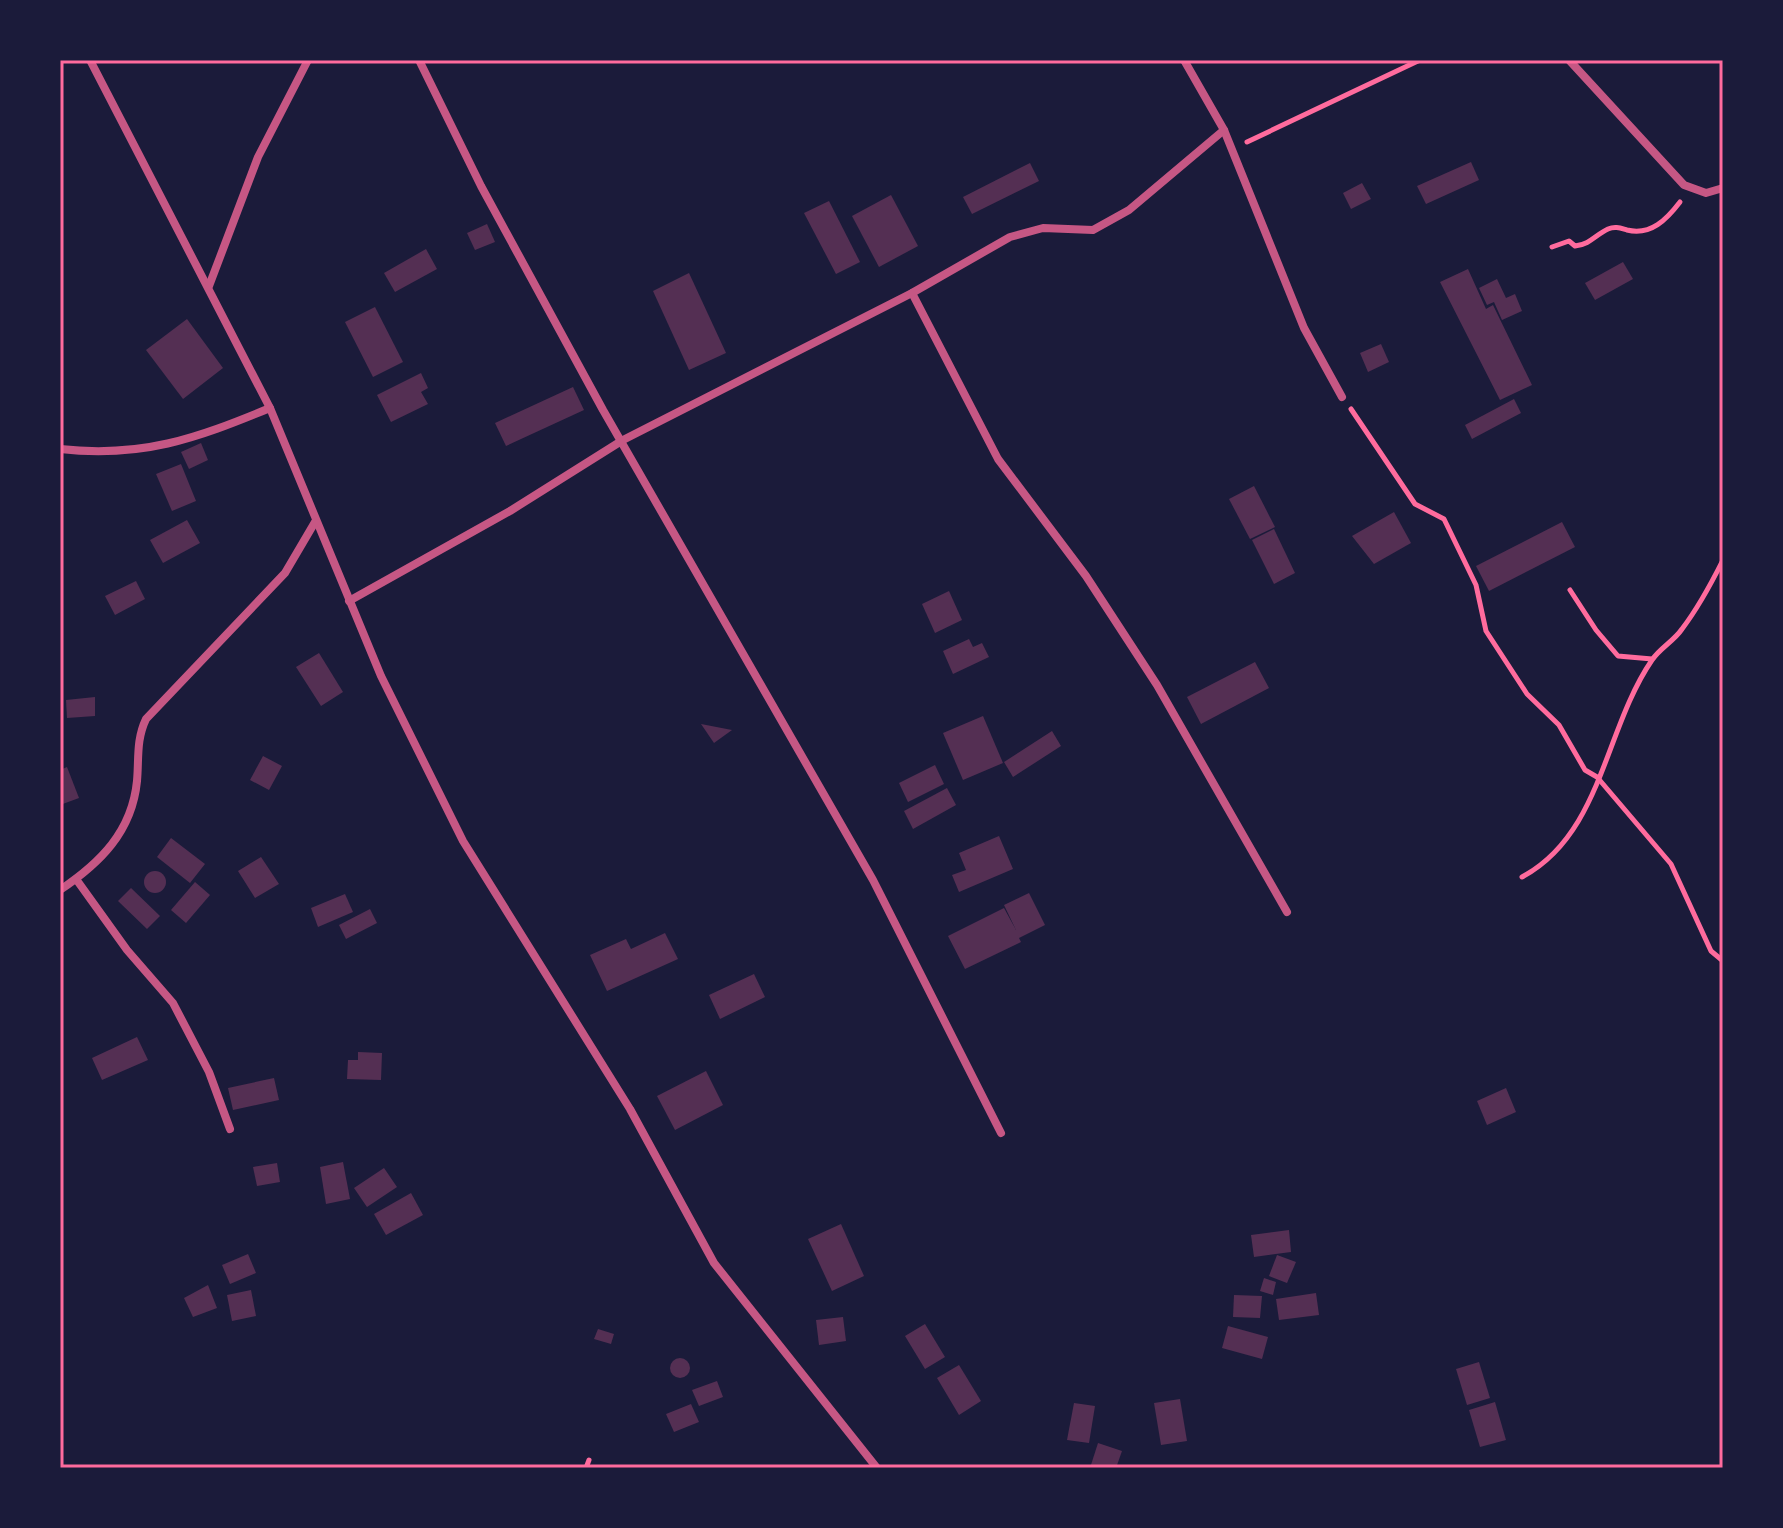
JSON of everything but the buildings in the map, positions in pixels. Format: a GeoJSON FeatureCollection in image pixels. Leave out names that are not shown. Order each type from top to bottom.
{"type":"FeatureCollection","features":[{"type":"Feature","properties":{"kind":"street"},"geometry":{"type":"LineString","coordinates":[[90,60],[270,408],[381,676],[463,841],[630,1109],[714,1263],[877,1468]]}},
{"type":"Feature","properties":{"kind":"street"},"geometry":{"type":"LineString","coordinates":[[209,286],[258,157],[308,60]]}},
{"type":"Feature","properties":{"kind":"street"},"geometry":{"type":"LineString","coordinates":[[419,60],[481,186],[603,410],[873,880],[1001,1133]]}},
{"type":"Feature","properties":{"kind":"street"},"geometry":{"type":"LineString","coordinates":[[1184,60],[1224,130],[1304,328],[1342,397]]}},
{"type":"Feature","properties":{"kind":"street"},"geometry":{"type":"LineString","coordinates":[[1569,60],[1684,185],[1706,193],[1723,188]]}},
{"type":"Feature","properties":{"kind":"street"},"geometry":{"type":"LineString","coordinates":[[349,601],[510,511],[623,440],[912,293],[1010,237],[1043,228],[1093,230],[1129,210],[1224,130]]}},
{"type":"Feature","properties":{"kind":"street"},"geometry":{"type":"LineString","coordinates":[[912,293],[998,459],[1086,576],[1157,685],[1287,912]]}},
{"type":"Feature","properties":{"kind":"street"},"geometry":{"type":"LineString","coordinates":[[60,449],[130,451],[161,447],[270,408]]}},
{"type":"Feature","properties":{"kind":"street"},"geometry":{"type":"LineString","coordinates":[[60,890],[104,855],[124,829],[135,798],[138,742],[146,719],[285,573],[315,522]]}},
{"type":"Feature","properties":{"kind":"street"},"geometry":{"type":"LineString","coordinates":[[76,879],[127,950],[173,1003],[209,1072],[230,1129]]}},
{"type":"Feature","properties":{"kind":"path"},"geometry":{"type":"LineString","coordinates":[[1232,149],[1420,60]]}},
{"type":"Feature","properties":{"kind":"path"},"geometry":{"type":"LineString","coordinates":[[1552,247],[1561,241],[1569,241],[1575,246],[1588,244],[1607,229],[1618,227],[1630,231],[1661,224],[1680,203],[1684,185]]}},
{"type":"Feature","properties":{"kind":"path"},"geometry":{"type":"LineString","coordinates":[[1342,397],[1372,436],[1415,504],[1444,519],[1476,585],[1486,631],[1527,694],[1559,725],[1585,770],[1597,777],[1671,864],[1711,951],[1723,961]]}},
{"type":"Feature","properties":{"kind":"path"},"geometry":{"type":"LineString","coordinates":[[1522,877],[1544,866],[1578,827],[1597,777],[1652,659],[1681,631],[1723,560]]}},
{"type":"Feature","properties":{"kind":"path"},"geometry":{"type":"LineString","coordinates":[[1570,590],[1596,630],[1618,656],[1652,659]]}},
{"type":"Feature","properties":{"kind":"path"},"geometry":{"type":"LineString","coordinates":[[586,1468],[589,1460]]}}]}
